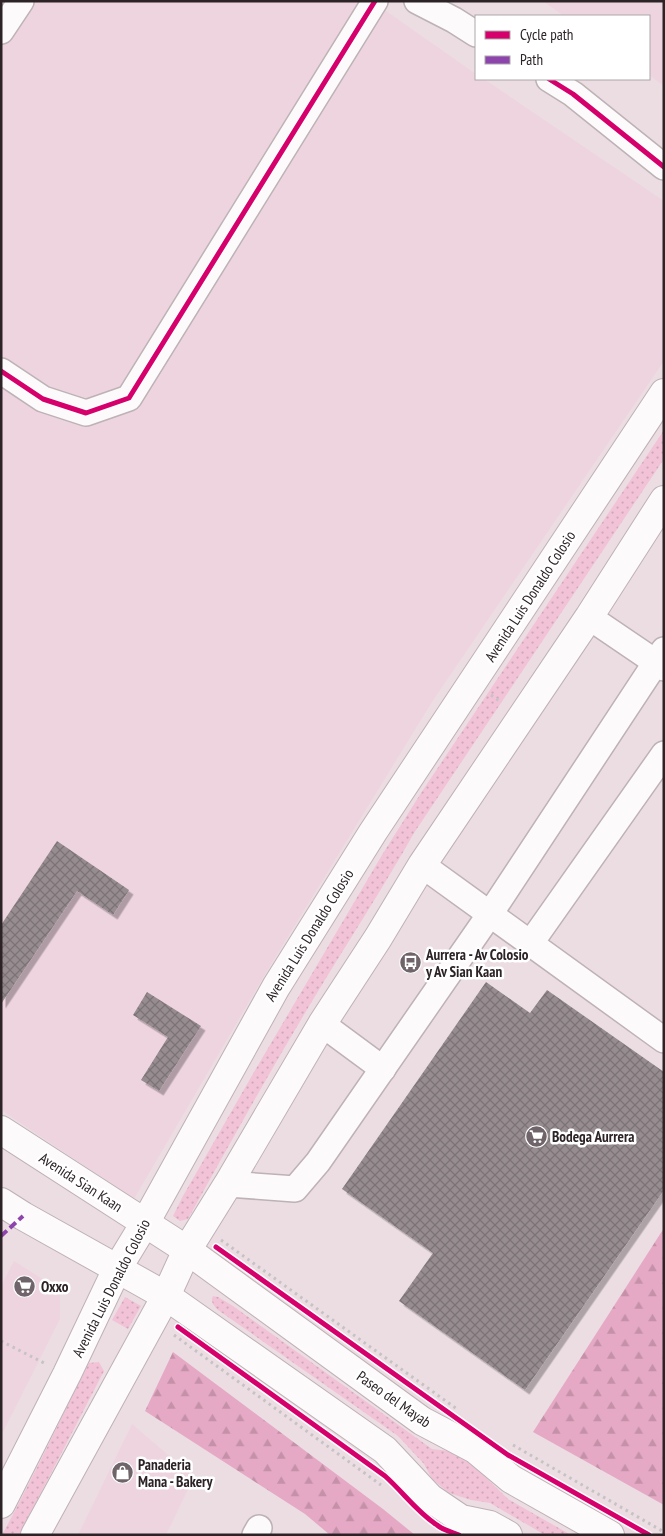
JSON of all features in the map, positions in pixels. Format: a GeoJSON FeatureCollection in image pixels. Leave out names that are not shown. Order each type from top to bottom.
{"type":"FeatureCollection","features":[{"type":"Feature","properties":{"kind":"main road","name":"Avenida Luis Donaldo Colosio"},"geometry":{"type":"LineString","coordinates":[[1,1504],[117,1270],[276,987],[353,864],[664,393]]}},
{"type":"Feature","properties":{"kind":"main road"},"geometry":{"type":"LineString","coordinates":[[35,1535],[166,1296],[187,1250],[322,1024],[378,938],[422,865],[589,617],[664,500]]}},
{"type":"Feature","properties":{"kind":"main road","name":"Avenida Sian Kaan"},"geometry":{"type":"LineString","coordinates":[[3,1134],[187,1250]]}},
{"type":"Feature","properties":{"kind":"main road"},"geometry":{"type":"LineString","coordinates":[[1,1202],[117,1270],[166,1296],[385,1450],[430,1498],[461,1519],[490,1525],[508,1535]]}},
{"type":"Feature","properties":{"kind":"main road","name":"Paseo del Mayab"},"geometry":{"type":"LineString","coordinates":[[187,1250],[422,1421],[475,1449],[511,1479],[610,1535]]}},
{"type":"Feature","properties":{"kind":"street"},"geometry":{"type":"LineString","coordinates":[[1,31],[21,1]]}},
{"type":"Feature","properties":{"kind":"street"},"geometry":{"type":"LineString","coordinates":[[1,371],[43,399],[86,413],[129,398],[375,1]]}},
{"type":"Feature","properties":{"kind":"street"},"geometry":{"type":"LineString","coordinates":[[417,1],[475,33]]}},
{"type":"Feature","properties":{"kind":"street"},"geometry":{"type":"LineString","coordinates":[[551,80],[574,94],[664,167]]}},
{"type":"Feature","properties":{"kind":"street"},"geometry":{"type":"LineString","coordinates":[[228,1184],[294,1189],[318,1162],[490,914],[661,660],[589,617]]}},
{"type":"Feature","properties":{"kind":"street"},"geometry":{"type":"LineString","coordinates":[[530,944],[664,754]]}},
{"type":"Feature","properties":{"kind":"street"},"geometry":{"type":"LineString","coordinates":[[422,865],[664,1040]]}},
{"type":"Feature","properties":{"kind":"street"},"geometry":{"type":"LineString","coordinates":[[322,1024],[383,1069]]}},
{"type":"Feature","properties":{"kind":"path"},"geometry":{"type":"LineString","coordinates":[[202,1226],[457,1409]]}},
{"type":"Feature","properties":{"kind":"path"},"geometry":{"type":"LineString","coordinates":[[1,1341],[67,1374]]}},
{"type":"Feature","properties":{"kind":"path"},"geometry":{"type":"LineString","coordinates":[[505,1440],[664,1532]]}},
{"type":"Feature","properties":{"kind":"shaded area"},"geometry":{"type":"Polygon","coordinates":[[[1,1],[372,1],[475,73],[475,80],[485,80],[664,201],[664,361],[432,702],[270,966],[134,1199],[1,1110],[1,1]]]}},
{"type":"Feature","properties":{"kind":"shaded area"},"geometry":{"type":"Polygon","coordinates":[[[543,1],[664,1],[664,86],[650,76],[650,15],[563,15],[543,1]]]}},
{"type":"Feature","properties":{"kind":"shaded area"},"geometry":{"type":"Polygon","coordinates":[[[664,430],[664,459],[414,833],[326,977],[188,1219],[180,1221],[173,1216],[183,1196],[382,855],[421,793],[664,430]]]}},
{"type":"Feature","properties":{"kind":"shaded area"},"geometry":{"type":"Polygon","coordinates":[[[14,1261],[60,1290],[60,1319],[1,1436],[1,1286],[14,1261]]]}},
{"type":"Feature","properties":{"kind":"shaded area"},"geometry":{"type":"Polygon","coordinates":[[[213,1296],[233,1306],[432,1449],[449,1451],[467,1459],[508,1499],[571,1535],[545,1535],[490,1503],[471,1500],[449,1493],[432,1479],[424,1464],[398,1436],[218,1310],[212,1302],[213,1296]]]}},
{"type":"Feature","properties":{"kind":"shaded area"},"geometry":{"type":"Polygon","coordinates":[[[125,1297],[141,1306],[128,1329],[112,1320],[125,1297]]]}},
{"type":"Feature","properties":{"kind":"shaded area"},"geometry":{"type":"Polygon","coordinates":[[[99,1362],[104,1371],[19,1535],[2,1535],[89,1363],[99,1362]]]}},
{"type":"Feature","properties":{"kind":"shaded area"},"geometry":{"type":"Polygon","coordinates":[[[132,1424],[194,1477],[166,1535],[78,1535],[132,1424]]]}},
{"type":"Feature","properties":{"kind":"green space"},"geometry":{"type":"Polygon","coordinates":[[[664,1228],[664,1505],[533,1432],[664,1228]]]}},
{"type":"Feature","properties":{"kind":"green space"},"geometry":{"type":"Polygon","coordinates":[[[173,1352],[415,1535],[330,1535],[305,1514],[145,1411],[173,1352]]]}},
{"type":"Feature","properties":{"kind":"building"},"geometry":{"type":"Polygon","coordinates":[[[57,841],[129,890],[113,915],[77,891],[1,1004],[1,925],[57,841]]]}},
{"type":"Feature","properties":{"kind":"building"},"geometry":{"type":"Polygon","coordinates":[[[486,982],[530,1013],[547,990],[664,1072],[664,1190],[525,1390],[399,1301],[433,1253],[342,1189],[486,982]]]}},
{"type":"Feature","properties":{"kind":"building"},"geometry":{"type":"Polygon","coordinates":[[[147,992],[201,1026],[159,1091],[141,1080],[168,1037],[133,1015],[147,992]]]}},
{"type":"Feature","properties":{"kind":"marked path"},"geometry":{"type":"LineString","coordinates":[[1,1236],[23,1216]]}},
{"type":"Feature","properties":{"kind":"cycle path"},"geometry":{"type":"LineString","coordinates":[[1,371],[43,399],[86,413],[129,398],[375,1]]}},
{"type":"Feature","properties":{"kind":"cycle path"},"geometry":{"type":"LineString","coordinates":[[551,80],[573,94],[664,167]]}},
{"type":"Feature","properties":{"kind":"cycle path"},"geometry":{"type":"LineString","coordinates":[[216,1247],[508,1455],[649,1535]]}},
{"type":"Feature","properties":{"kind":"cycle path"},"geometry":{"type":"LineString","coordinates":[[178,1327],[385,1476],[430,1520],[442,1528],[459,1535]]}},
{"type":"Feature","properties":{"kind":"place","name":"Aurrera - Av Colosio y Av Sian Kaan"},"geometry":{"type":"Point","coordinates":[410,963]}},
{"type":"Feature","properties":{"kind":"place","name":"Bodega Aurrera"},"geometry":{"type":"Point","coordinates":[536,1136]}},
{"type":"Feature","properties":{"kind":"place","name":"Oxxo"},"geometry":{"type":"Point","coordinates":[25,1286]}},
{"type":"Feature","properties":{"kind":"place","name":"Panaderia Mana - Bakery"},"geometry":{"type":"Point","coordinates":[122,1473]}}]}
